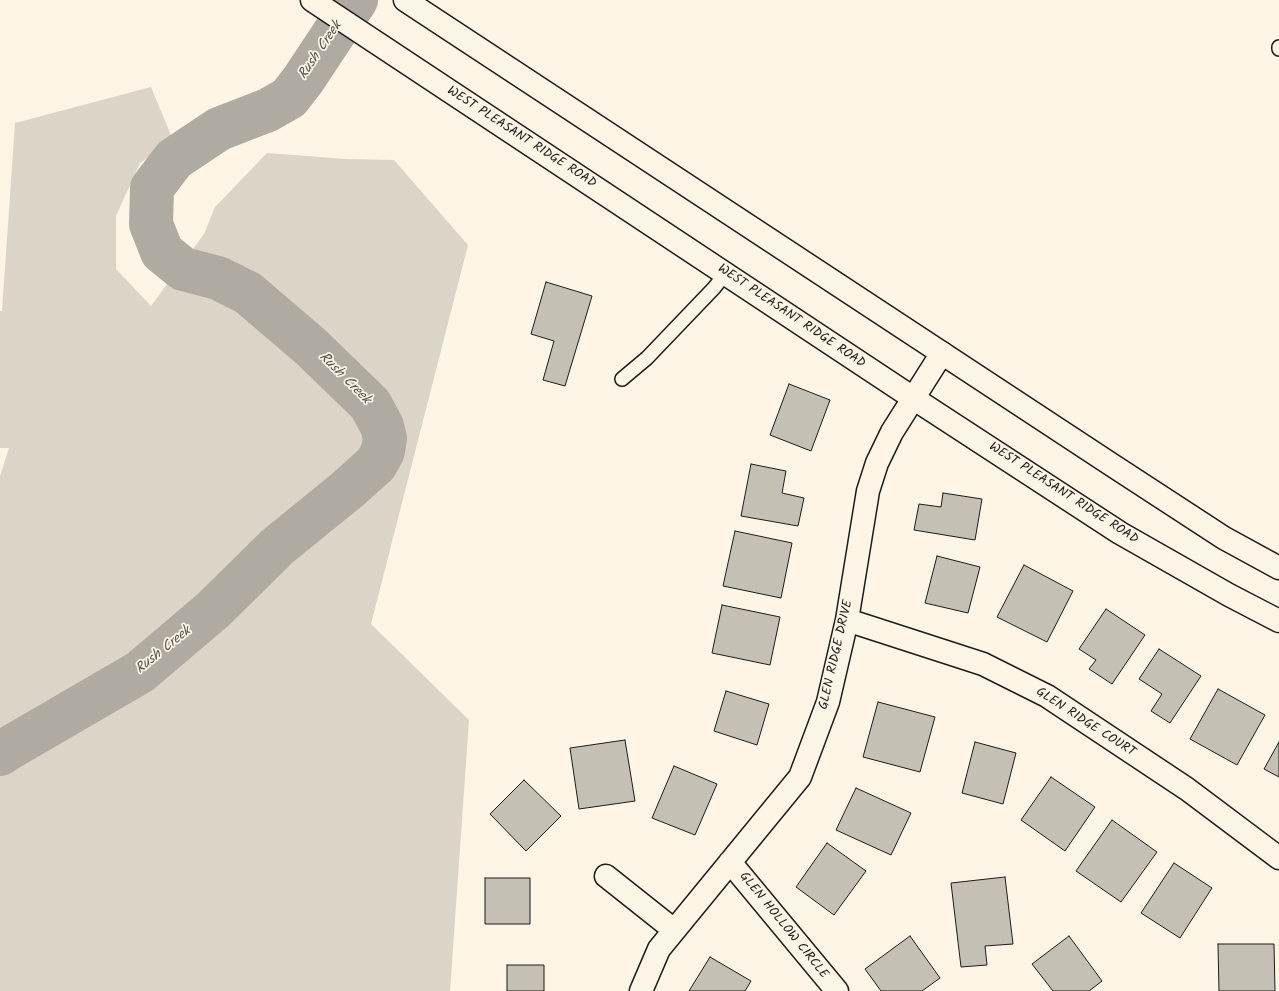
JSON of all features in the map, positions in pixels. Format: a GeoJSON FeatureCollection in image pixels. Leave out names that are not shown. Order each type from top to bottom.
{"type":"FeatureCollection","features":[{"type":"Feature","properties":{"kind":"main road","name":"WEST PLEASANT RIDGE ROAD"},"geometry":{"type":"LineString","coordinates":[[312,0],[913,398],[1120,533],[1229,595],[1279,621]]}},
{"type":"Feature","properties":{"kind":"main road"},"geometry":{"type":"LineString","coordinates":[[405,0],[1224,538],[1279,568]]}},
{"type":"Feature","properties":{"kind":"main road","name":"GLEN RIDGE DRIVE"},"geometry":{"type":"LineString","coordinates":[[641,991],[658,949],[800,777],[828,702],[847,620],[868,491],[877,463],[892,432],[942,354]]}},
{"type":"Feature","properties":{"kind":"main road","name":"GLEN RIDGE COURT"},"geometry":{"type":"LineString","coordinates":[[847,620],[983,664],[1047,696],[1187,789],[1279,858]]}},
{"type":"Feature","properties":{"kind":"main road","name":"GLEN HOLLOW CIRCLE"},"geometry":{"type":"LineString","coordinates":[[730,862],[837,991]]}},
{"type":"Feature","properties":{"kind":"main road"},"geometry":{"type":"LineString","coordinates":[[606,876],[674,930]]}},
{"type":"Feature","properties":{"kind":"lane"},"geometry":{"type":"LineString","coordinates":[[622,379],[648,358],[726,274]]}},
{"type":"Feature","properties":{"kind":"shaded area"},"geometry":{"type":"Polygon","coordinates":[[[151,87],[173,140],[140,163],[116,216],[116,269],[151,306],[204,234],[215,207],[267,153],[346,159],[394,160],[468,245],[371,624],[469,720],[450,991],[0,991],[0,476],[9,448],[0,448],[0,311],[2,311],[15,123],[151,87]]]}},
{"type":"Feature","properties":{"kind":"building"},"geometry":{"type":"Polygon","coordinates":[[[546,282],[592,296],[565,386],[543,380],[554,341],[531,334],[546,282]]]}},
{"type":"Feature","properties":{"kind":"building"},"geometry":{"type":"Polygon","coordinates":[[[789,384],[830,400],[811,451],[770,435],[789,384]]]}},
{"type":"Feature","properties":{"kind":"building"},"geometry":{"type":"Polygon","coordinates":[[[751,464],[786,471],[782,493],[804,498],[798,526],[741,516],[751,464]]]}},
{"type":"Feature","properties":{"kind":"building"},"geometry":{"type":"Polygon","coordinates":[[[943,493],[982,499],[975,540],[914,530],[919,504],[941,507],[943,493]]]}},
{"type":"Feature","properties":{"kind":"building"},"geometry":{"type":"Polygon","coordinates":[[[735,531],[792,543],[781,598],[723,586],[735,531]]]}},
{"type":"Feature","properties":{"kind":"building"},"geometry":{"type":"Polygon","coordinates":[[[937,556],[980,567],[968,613],[925,603],[937,556]]]}},
{"type":"Feature","properties":{"kind":"building"},"geometry":{"type":"Polygon","coordinates":[[[1024,565],[1073,591],[1047,642],[997,617],[1024,565]]]}},
{"type":"Feature","properties":{"kind":"building"},"geometry":{"type":"Polygon","coordinates":[[[722,605],[780,617],[770,665],[712,653],[722,605]]]}},
{"type":"Feature","properties":{"kind":"building"},"geometry":{"type":"Polygon","coordinates":[[[1106,609],[1145,635],[1112,684],[1089,669],[1096,660],[1079,649],[1106,609]]]}},
{"type":"Feature","properties":{"kind":"building"},"geometry":{"type":"Polygon","coordinates":[[[1159,649],[1201,676],[1170,723],[1151,711],[1162,694],[1139,679],[1159,649]]]}},
{"type":"Feature","properties":{"kind":"building"},"geometry":{"type":"Polygon","coordinates":[[[1218,689],[1265,715],[1237,765],[1190,739],[1218,689]]]}},
{"type":"Feature","properties":{"kind":"building"},"geometry":{"type":"Polygon","coordinates":[[[726,691],[769,704],[757,745],[714,731],[726,691]]]}},
{"type":"Feature","properties":{"kind":"building"},"geometry":{"type":"Polygon","coordinates":[[[878,702],[935,717],[920,772],[863,757],[878,702]]]}},
{"type":"Feature","properties":{"kind":"building"},"geometry":{"type":"Polygon","coordinates":[[[625,740],[635,801],[579,809],[570,748],[625,740]]]}},
{"type":"Feature","properties":{"kind":"building"},"geometry":{"type":"Polygon","coordinates":[[[975,742],[1016,753],[1003,804],[962,793],[975,742]]]}},
{"type":"Feature","properties":{"kind":"building"},"geometry":{"type":"Polygon","coordinates":[[[1279,742],[1279,777],[1264,769],[1279,742]]]}},
{"type":"Feature","properties":{"kind":"building"},"geometry":{"type":"Polygon","coordinates":[[[674,766],[717,784],[695,835],[652,818],[674,766]]]}},
{"type":"Feature","properties":{"kind":"building"},"geometry":{"type":"Polygon","coordinates":[[[1051,777],[1095,807],[1065,851],[1021,820],[1051,777]]]}},
{"type":"Feature","properties":{"kind":"building"},"geometry":{"type":"Polygon","coordinates":[[[524,780],[561,816],[526,851],[490,814],[524,780]]]}},
{"type":"Feature","properties":{"kind":"building"},"geometry":{"type":"Polygon","coordinates":[[[856,788],[911,813],[891,855],[836,830],[856,788]]]}},
{"type":"Feature","properties":{"kind":"building"},"geometry":{"type":"Polygon","coordinates":[[[1112,820],[1157,852],[1121,902],[1076,871],[1112,820]]]}},
{"type":"Feature","properties":{"kind":"building"},"geometry":{"type":"Polygon","coordinates":[[[827,843],[866,871],[834,915],[796,887],[827,843]]]}},
{"type":"Feature","properties":{"kind":"building"},"geometry":{"type":"Polygon","coordinates":[[[1174,863],[1212,888],[1180,938],[1141,913],[1174,863]]]}},
{"type":"Feature","properties":{"kind":"building"},"geometry":{"type":"Polygon","coordinates":[[[1005,877],[1013,944],[985,946],[987,965],[961,967],[951,883],[1005,877]]]}},
{"type":"Feature","properties":{"kind":"building"},"geometry":{"type":"Polygon","coordinates":[[[485,878],[530,878],[530,924],[485,924],[485,878]]]}},
{"type":"Feature","properties":{"kind":"building"},"geometry":{"type":"Polygon","coordinates":[[[910,936],[940,978],[922,991],[881,991],[865,969],[910,936]]]}},
{"type":"Feature","properties":{"kind":"building"},"geometry":{"type":"Polygon","coordinates":[[[1069,936],[1102,981],[1089,991],[1053,991],[1032,964],[1069,936]]]}},
{"type":"Feature","properties":{"kind":"building"},"geometry":{"type":"Polygon","coordinates":[[[1218,944],[1274,944],[1275,991],[1219,991],[1218,944]]]}},
{"type":"Feature","properties":{"kind":"building"},"geometry":{"type":"Polygon","coordinates":[[[710,957],[751,981],[745,991],[689,991],[710,957]]]}},
{"type":"Feature","properties":{"kind":"building"},"geometry":{"type":"Polygon","coordinates":[[[507,965],[544,965],[544,991],[507,991],[507,965]]]}},
{"type":"Feature","properties":{"kind":"waterway","name":"Rush Creek"},"geometry":{"type":"LineString","coordinates":[[0,754],[140,672],[213,610],[278,546],[347,490],[376,464],[383,451],[385,438],[382,426],[370,404],[310,346],[248,293],[218,278],[183,269],[162,252],[151,224],[152,188],[174,159],[219,129],[268,110],[289,98],[303,80],[356,0]]}}]}
